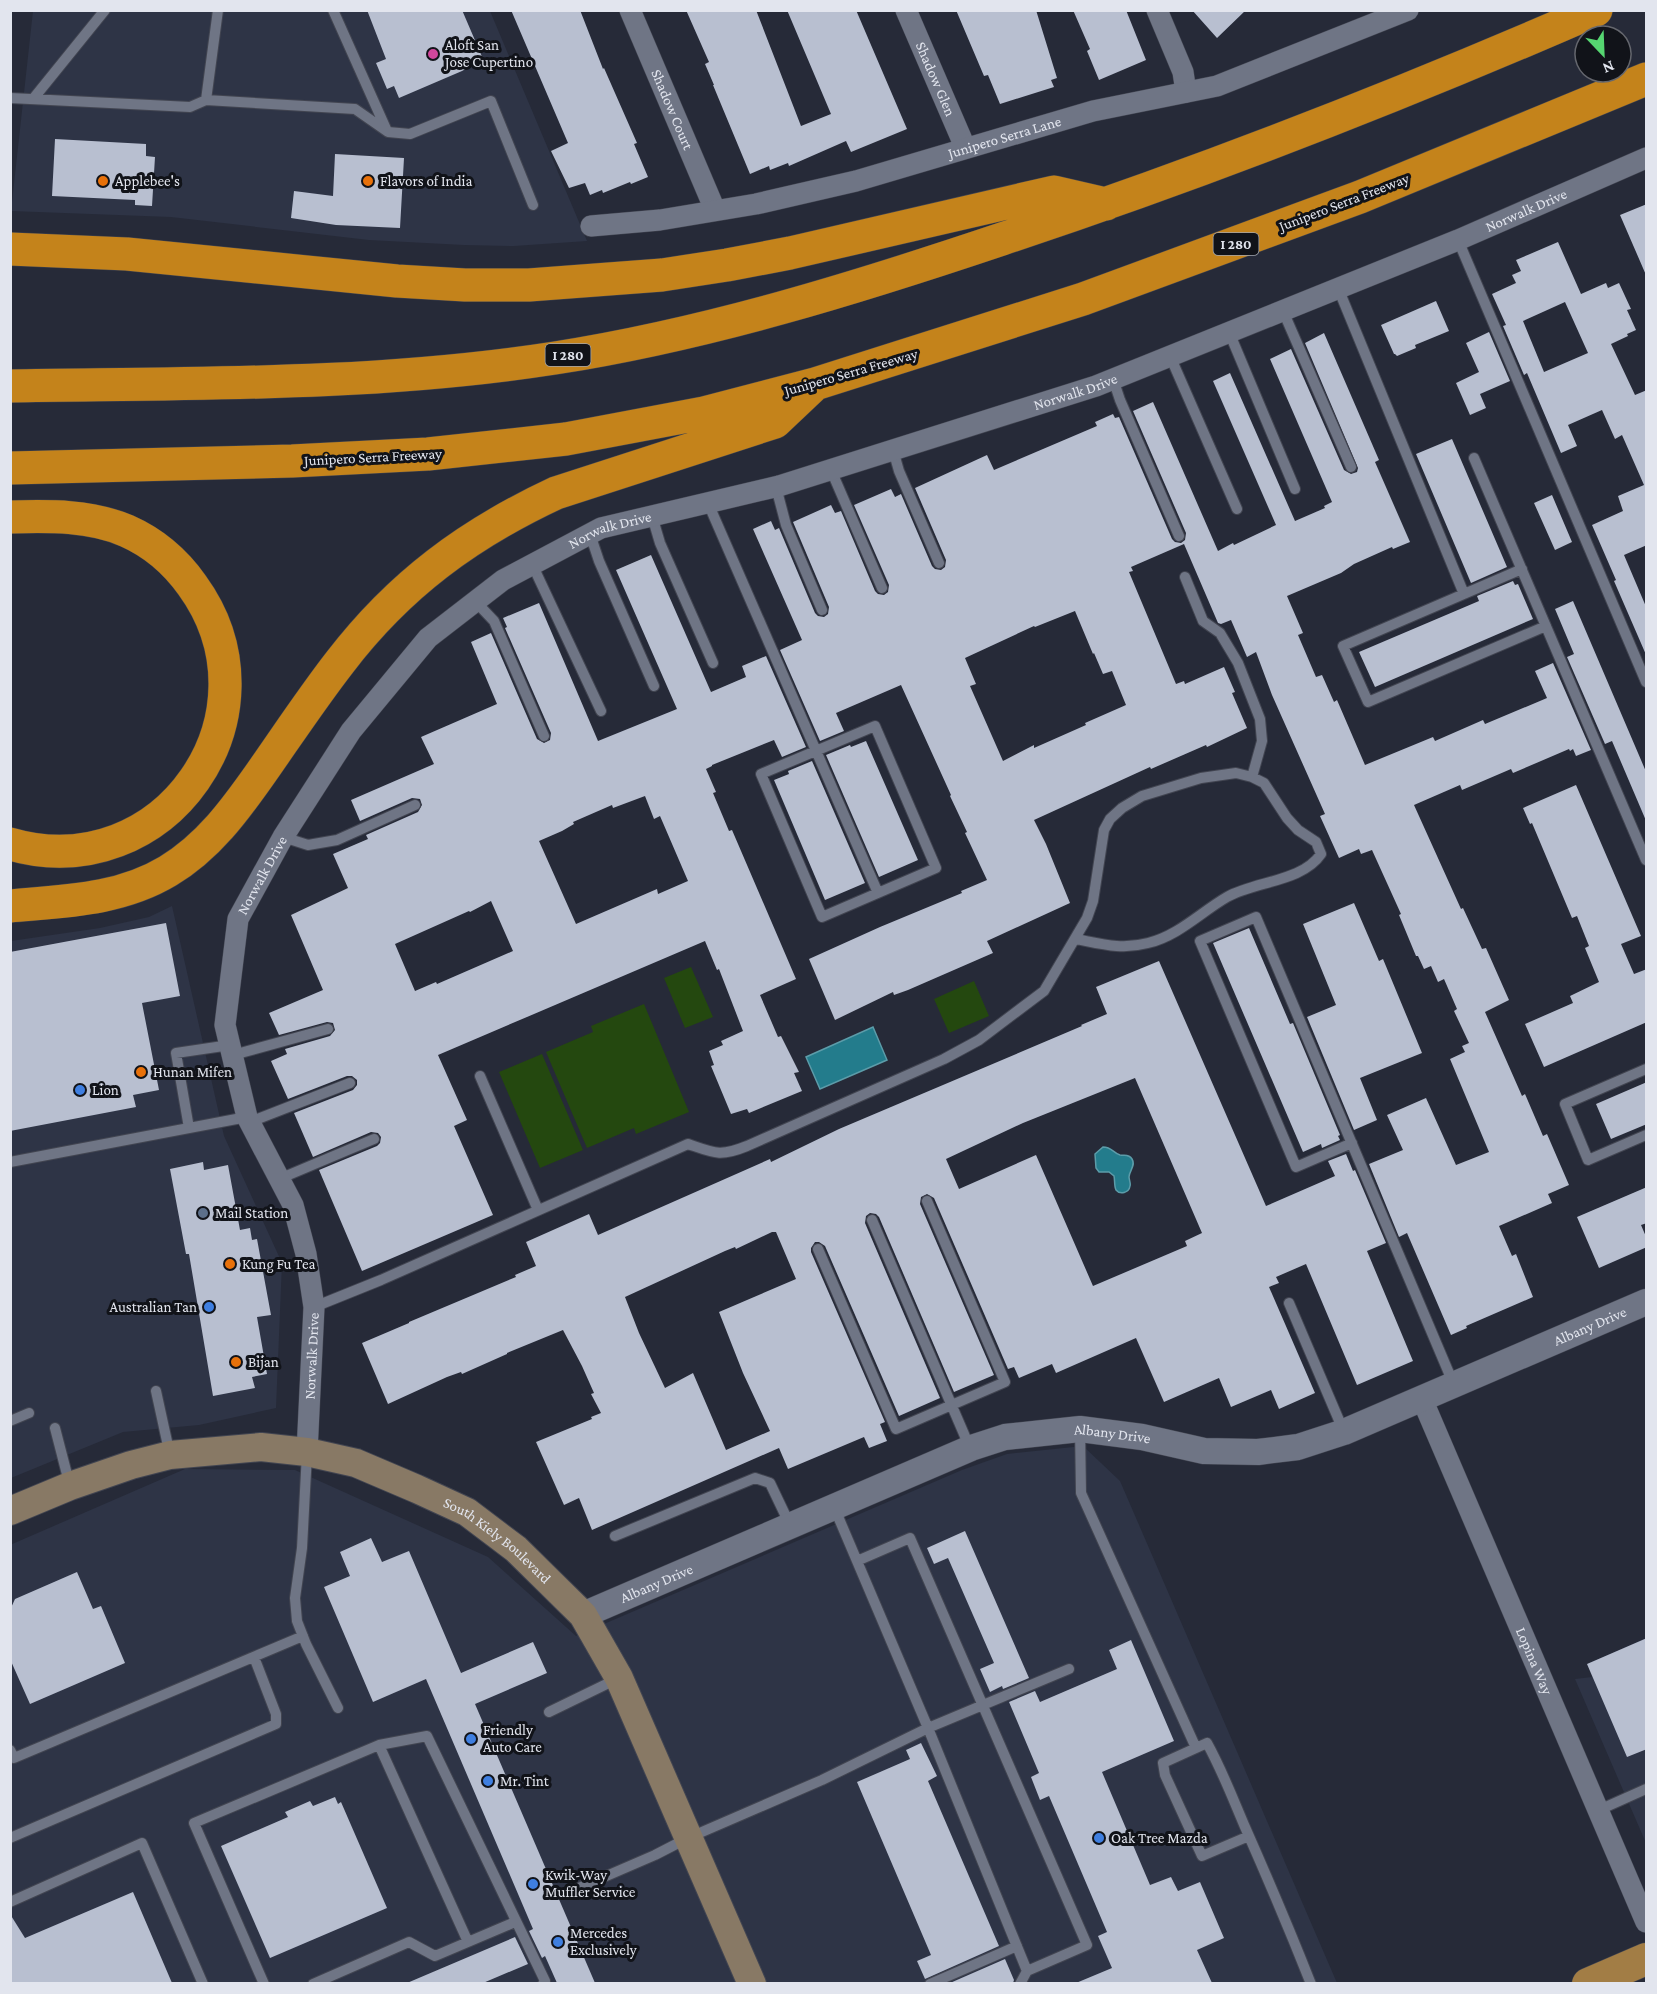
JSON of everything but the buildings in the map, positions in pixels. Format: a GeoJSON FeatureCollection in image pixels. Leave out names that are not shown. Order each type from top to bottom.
{"type":"FeatureCollection","features":[{"type":"Feature","properties":{"kind":"highway","name":"I 280"},"geometry":{"type":"LineString","coordinates":[[10,386],[293,381],[424,374],[556,358],[691,332],[955,255],[1106,204],[1350,114],[1596,10]]}},
{"type":"Feature","properties":{"kind":"highway","name":"Junipero Serra Freeway"},"geometry":{"type":"LineString","coordinates":[[10,468],[292,461],[448,452],[577,437],[704,413],[816,384],[1083,299],[1360,197],[1647,78]]}},
{"type":"Feature","properties":{"kind":"highway"},"geometry":{"type":"LineString","coordinates":[[10,249],[127,254],[397,281],[465,285],[529,285],[662,275],[727,265],[790,253],[1054,192],[1106,204]]}},
{"type":"Feature","properties":{"kind":"highway"},"geometry":{"type":"LineString","coordinates":[[10,906],[92,898],[130,888],[169,871],[197,851],[238,804],[340,662],[369,627],[396,598],[466,542],[521,510],[556,494],[775,422],[816,384]]}},
{"type":"Feature","properties":{"kind":"highway"},"geometry":{"type":"LineString","coordinates":[[10,517],[68,517],[98,522],[125,530],[149,542],[168,557],[201,597],[220,643],[225,670],[220,722],[213,747],[201,771],[185,794],[164,815],[140,831],[114,843],[86,850],[56,853],[10,844]]}},
{"type":"Feature","properties":{"kind":"main road","name":"South Kiely Boulevard"},"geometry":{"type":"LineString","coordinates":[[10,1511],[70,1486],[131,1465],[170,1455],[261,1447],[307,1452],[356,1463],[467,1512],[516,1549],[583,1615],[619,1678],[752,1983]]}},
{"type":"Feature","properties":{"kind":"main road"},"geometry":{"type":"LineString","coordinates":[[1589,1983],[1638,1966]]}},
{"type":"Feature","properties":{"kind":"street","name":"Shadow Court"},"geometry":{"type":"LineString","coordinates":[[630,10],[715,210]]}},
{"type":"Feature","properties":{"kind":"street","name":"Shadow Glen"},"geometry":{"type":"LineString","coordinates":[[906,10],[965,147]]}},
{"type":"Feature","properties":{"kind":"street"},"geometry":{"type":"LineString","coordinates":[[1157,10],[1183,72],[1186,92]]}},
{"type":"Feature","properties":{"kind":"street","name":"Junipero Serra Lane"},"geometry":{"type":"LineString","coordinates":[[591,226],[660,220],[756,204],[856,181],[1093,111],[1217,86],[1408,10]]}},
{"type":"Feature","properties":{"kind":"street","name":"Norwalk Drive"},"geometry":{"type":"LineString","coordinates":[[307,1452],[314,1307],[306,1254],[293,1205],[249,1120],[225,1025],[238,919],[283,837],[358,722],[428,638],[502,580],[601,528],[776,487],[1113,379],[1458,240],[1647,158]]}},
{"type":"Feature","properties":{"kind":"street","name":"Albany Drive"},"geometry":{"type":"LineString","coordinates":[[583,1615],[970,1448],[1005,1437],[1080,1429],[1142,1437],[1204,1451],[1258,1452],[1298,1447],[1344,1432],[1647,1302]]}},
{"type":"Feature","properties":{"kind":"street","name":"Lopina Way"},"geometry":{"type":"LineString","coordinates":[[1422,1399],[1647,1923]]}},
{"type":"Feature","properties":{"kind":"lane"},"geometry":{"type":"LineString","coordinates":[[33,99],[105,10]]}},
{"type":"Feature","properties":{"kind":"lane"},"geometry":{"type":"LineString","coordinates":[[206,100],[218,10]]}},
{"type":"Feature","properties":{"kind":"lane"},"geometry":{"type":"LineString","coordinates":[[333,10],[388,132]]}},
{"type":"Feature","properties":{"kind":"lane"},"geometry":{"type":"LineString","coordinates":[[10,98],[190,106],[206,100],[354,109],[388,132],[410,134],[491,100],[532,205]]}},
{"type":"Feature","properties":{"kind":"lane"},"geometry":{"type":"LineString","coordinates":[[1458,240],[1647,682]]}},
{"type":"Feature","properties":{"kind":"lane"},"geometry":{"type":"LineString","coordinates":[[1338,288],[1464,594]]}},
{"type":"Feature","properties":{"kind":"lane"},"geometry":{"type":"LineString","coordinates":[[1283,310],[1351,467]]}},
{"type":"Feature","properties":{"kind":"lane"},"geometry":{"type":"LineString","coordinates":[[1229,332],[1295,489]]}},
{"type":"Feature","properties":{"kind":"lane"},"geometry":{"type":"LineString","coordinates":[[1170,356],[1237,509]]}},
{"type":"Feature","properties":{"kind":"lane"},"geometry":{"type":"LineString","coordinates":[[1113,379],[1179,536]]}},
{"type":"Feature","properties":{"kind":"lane"},"geometry":{"type":"LineString","coordinates":[[893,450],[899,471],[939,563]]}},
{"type":"Feature","properties":{"kind":"lane"},"geometry":{"type":"LineString","coordinates":[[1474,458],[1647,860]]}},
{"type":"Feature","properties":{"kind":"lane"},"geometry":{"type":"LineString","coordinates":[[831,470],[882,588]]}},
{"type":"Feature","properties":{"kind":"lane"},"geometry":{"type":"LineString","coordinates":[[776,487],[786,525],[822,610]]}},
{"type":"Feature","properties":{"kind":"lane"},"geometry":{"type":"LineString","coordinates":[[708,503],[878,893]]}},
{"type":"Feature","properties":{"kind":"lane"},"geometry":{"type":"LineString","coordinates":[[652,516],[660,543],[713,663]]}},
{"type":"Feature","properties":{"kind":"lane"},"geometry":{"type":"LineString","coordinates":[[590,534],[599,561],[654,686]]}},
{"type":"Feature","properties":{"kind":"lane"},"geometry":{"type":"LineString","coordinates":[[532,564],[601,711]]}},
{"type":"Feature","properties":{"kind":"lane"},"geometry":{"type":"LineString","coordinates":[[1522,569],[1344,646],[1368,702],[1546,626]]}},
{"type":"Feature","properties":{"kind":"lane"},"geometry":{"type":"LineString","coordinates":[[1185,577],[1203,621],[1220,633],[1238,663],[1260,719],[1262,741],[1252,777]]}},
{"type":"Feature","properties":{"kind":"lane"},"geometry":{"type":"LineString","coordinates":[[475,602],[494,621],[544,736]]}},
{"type":"Feature","properties":{"kind":"lane"},"geometry":{"type":"LineString","coordinates":[[875,726],[936,868],[822,917],[761,774],[815,751],[875,726]]}},
{"type":"Feature","properties":{"kind":"lane"},"geometry":{"type":"LineString","coordinates":[[314,1307],[381,1280],[688,1144],[716,1153],[729,1153],[944,1059],[979,1040],[1044,991],[1088,918],[1093,901],[1104,830],[1110,819],[1122,808],[1142,796],[1201,778],[1236,773],[1252,777],[1264,783],[1287,818],[1298,830],[1316,842],[1321,854],[1317,860],[1302,871],[1226,897],[1200,917],[1163,938],[1148,943],[1115,947],[1076,939]]}},
{"type":"Feature","properties":{"kind":"lane"},"geometry":{"type":"LineString","coordinates":[[283,837],[308,845],[337,840],[416,805]]}},
{"type":"Feature","properties":{"kind":"lane"},"geometry":{"type":"LineString","coordinates":[[1352,1143],[1296,1167],[1200,941],[1256,917],[1352,1143],[1454,1385]]}},
{"type":"Feature","properties":{"kind":"lane"},"geometry":{"type":"LineString","coordinates":[[189,1128],[176,1053],[231,1050],[328,1029]]}},
{"type":"Feature","properties":{"kind":"lane"},"geometry":{"type":"LineString","coordinates":[[1647,1069],[1565,1104],[1588,1160],[1647,1135]]}},
{"type":"Feature","properties":{"kind":"lane"},"geometry":{"type":"LineString","coordinates":[[480,1076],[538,1210]]}},
{"type":"Feature","properties":{"kind":"lane"},"geometry":{"type":"LineString","coordinates":[[10,1162],[189,1128],[249,1120],[350,1083]]}},
{"type":"Feature","properties":{"kind":"lane"},"geometry":{"type":"LineString","coordinates":[[279,1179],[374,1139]]}},
{"type":"Feature","properties":{"kind":"lane"},"geometry":{"type":"LineString","coordinates":[[818,1249],[896,1430],[1005,1382],[927,1201]]}},
{"type":"Feature","properties":{"kind":"lane"},"geometry":{"type":"LineString","coordinates":[[872,1220],[970,1448]]}},
{"type":"Feature","properties":{"kind":"lane"},"geometry":{"type":"LineString","coordinates":[[1289,1303],[1344,1432]]}},
{"type":"Feature","properties":{"kind":"lane"},"geometry":{"type":"LineString","coordinates":[[156,1391],[170,1455]]}},
{"type":"Feature","properties":{"kind":"lane"},"geometry":{"type":"LineString","coordinates":[[10,1421],[29,1413]]}},
{"type":"Feature","properties":{"kind":"lane"},"geometry":{"type":"LineString","coordinates":[[55,1428],[70,1486]]}},
{"type":"Feature","properties":{"kind":"lane"},"geometry":{"type":"LineString","coordinates":[[1080,1429],[1081,1493],[1196,1748]]}},
{"type":"Feature","properties":{"kind":"lane"},"geometry":{"type":"LineString","coordinates":[[307,1452],[302,1548],[295,1598],[297,1621],[338,1708]]}},
{"type":"Feature","properties":{"kind":"lane"},"geometry":{"type":"LineString","coordinates":[[615,1536],[755,1478],[770,1483],[790,1525]]}},
{"type":"Feature","properties":{"kind":"lane"},"geometry":{"type":"LineString","coordinates":[[834,1507],[928,1728],[1027,1971]]}},
{"type":"Feature","properties":{"kind":"lane"},"geometry":{"type":"LineString","coordinates":[[857,1561],[910,1538],[1087,1945],[1027,1971],[1020,1983]]}},
{"type":"Feature","properties":{"kind":"lane"},"geometry":{"type":"LineString","coordinates":[[12,1756],[303,1636]]}},
{"type":"Feature","properties":{"kind":"lane"},"geometry":{"type":"LineString","coordinates":[[10,1838],[276,1724],[276,1714],[254,1657]]}},
{"type":"Feature","properties":{"kind":"lane"},"geometry":{"type":"LineString","coordinates":[[574,1890],[822,1780],[928,1728],[1069,1668]]}},
{"type":"Feature","properties":{"kind":"lane"},"geometry":{"type":"LineString","coordinates":[[549,1712],[619,1678]]}},
{"type":"Feature","properties":{"kind":"lane"},"geometry":{"type":"LineString","coordinates":[[264,1983],[194,1823],[378,1745],[427,1736],[545,1981],[543,1983]]}},
{"type":"Feature","properties":{"kind":"lane"},"geometry":{"type":"LineString","coordinates":[[1249,1836],[1202,1856],[1163,1763],[1207,1743],[1249,1836],[1282,1912],[1311,1983]]}},
{"type":"Feature","properties":{"kind":"lane"},"geometry":{"type":"LineString","coordinates":[[378,1745],[468,1942]]}},
{"type":"Feature","properties":{"kind":"lane"},"geometry":{"type":"LineString","coordinates":[[1599,1810],[1647,1789]]}},
{"type":"Feature","properties":{"kind":"lane"},"geometry":{"type":"LineString","coordinates":[[10,1902],[142,1843],[203,1983]]}},
{"type":"Feature","properties":{"kind":"lane"},"geometry":{"type":"LineString","coordinates":[[313,1983],[409,1942],[435,1956],[515,1922]]}},
{"type":"Feature","properties":{"kind":"lane"},"geometry":{"type":"LineString","coordinates":[[930,1983],[1017,1946]]}},
{"type":"Feature","properties":{"kind":"shaded area"},"geometry":{"type":"Polygon","coordinates":[[[33,11],[490,11],[587,241],[514,246],[464,245],[369,240],[171,217],[11,211],[33,11]]]}},
{"type":"Feature","properties":{"kind":"shaded area"},"geometry":{"type":"Polygon","coordinates":[[[172,906],[224,1136],[282,1263],[276,1408],[199,1425],[123,1432],[11,1478],[11,941],[100,928],[149,917],[172,906]]]}},
{"type":"Feature","properties":{"kind":"shaded area"},"geometry":{"type":"Polygon","coordinates":[[[1083,1446],[1120,1481],[1337,1983],[11,1983],[10,1545],[185,1469],[295,1470],[488,1557],[576,1636],[962,1470],[1007,1454],[1083,1446]]]}},
{"type":"Feature","properties":{"kind":"shaded area"},"geometry":{"type":"Polygon","coordinates":[[[1646,1638],[1646,1843],[1575,1679],[1592,1677],[1587,1664],[1646,1638]]]}},
{"type":"Feature","properties":{"kind":"green space"},"geometry":{"type":"Polygon","coordinates":[[[691,967],[713,1017],[685,1028],[664,978],[691,967]]]}},
{"type":"Feature","properties":{"kind":"green space"},"geometry":{"type":"Polygon","coordinates":[[[974,981],[989,1016],[949,1033],[934,999],[974,981]]]}},
{"type":"Feature","properties":{"kind":"green space"},"geometry":{"type":"Polygon","coordinates":[[[644,1004],[689,1112],[636,1134],[634,1128],[587,1148],[546,1052],[593,1032],[591,1026],[644,1004]]]}},
{"type":"Feature","properties":{"kind":"green space"},"geometry":{"type":"Polygon","coordinates":[[[542,1054],[583,1150],[540,1168],[499,1072],[542,1054]]]}},
{"type":"Feature","properties":{"kind":"water"},"geometry":{"type":"Polygon","coordinates":[[[873,1027],[887,1060],[820,1089],[806,1057],[873,1027]]]}},
{"type":"Feature","properties":{"kind":"water"},"geometry":{"type":"Polygon","coordinates":[[[1103,1147],[1132,1159],[1130,1185],[1126,1192],[1118,1192],[1115,1188],[1114,1176],[1109,1172],[1099,1172],[1096,1168],[1095,1154],[1103,1147]]]}},
{"type":"Feature","properties":{"kind":"place","name":"Aloft San Jose Cupertino"},"geometry":{"type":"Point","coordinates":[433,54]}},
{"type":"Feature","properties":{"kind":"place","name":"Applebee's"},"geometry":{"type":"Point","coordinates":[103,181]}},
{"type":"Feature","properties":{"kind":"place","name":"Flavors of India"},"geometry":{"type":"Point","coordinates":[368,181]}},
{"type":"Feature","properties":{"kind":"place","name":"Hunan Mifen"},"geometry":{"type":"Point","coordinates":[141,1072]}},
{"type":"Feature","properties":{"kind":"place","name":"Lion"},"geometry":{"type":"Point","coordinates":[80,1090]}},
{"type":"Feature","properties":{"kind":"place","name":"Mail Station"},"geometry":{"type":"Point","coordinates":[203,1213]}},
{"type":"Feature","properties":{"kind":"place","name":"Kung Fu Tea"},"geometry":{"type":"Point","coordinates":[230,1264]}},
{"type":"Feature","properties":{"kind":"place","name":"Australian Tan"},"geometry":{"type":"Point","coordinates":[209,1307]}},
{"type":"Feature","properties":{"kind":"place","name":"Bijan"},"geometry":{"type":"Point","coordinates":[236,1362]}},
{"type":"Feature","properties":{"kind":"place","name":"Friendly Auto Care"},"geometry":{"type":"Point","coordinates":[471,1739]}},
{"type":"Feature","properties":{"kind":"place","name":"Mr. Tint"},"geometry":{"type":"Point","coordinates":[488,1781]}},
{"type":"Feature","properties":{"kind":"place","name":"Oak Tree Mazda"},"geometry":{"type":"Point","coordinates":[1099,1838]}},
{"type":"Feature","properties":{"kind":"place","name":"Kwik-Way Muffler Service"},"geometry":{"type":"Point","coordinates":[533,1884]}},
{"type":"Feature","properties":{"kind":"place","name":"Mercedes Exclusively"},"geometry":{"type":"Point","coordinates":[558,1942]}}]}
